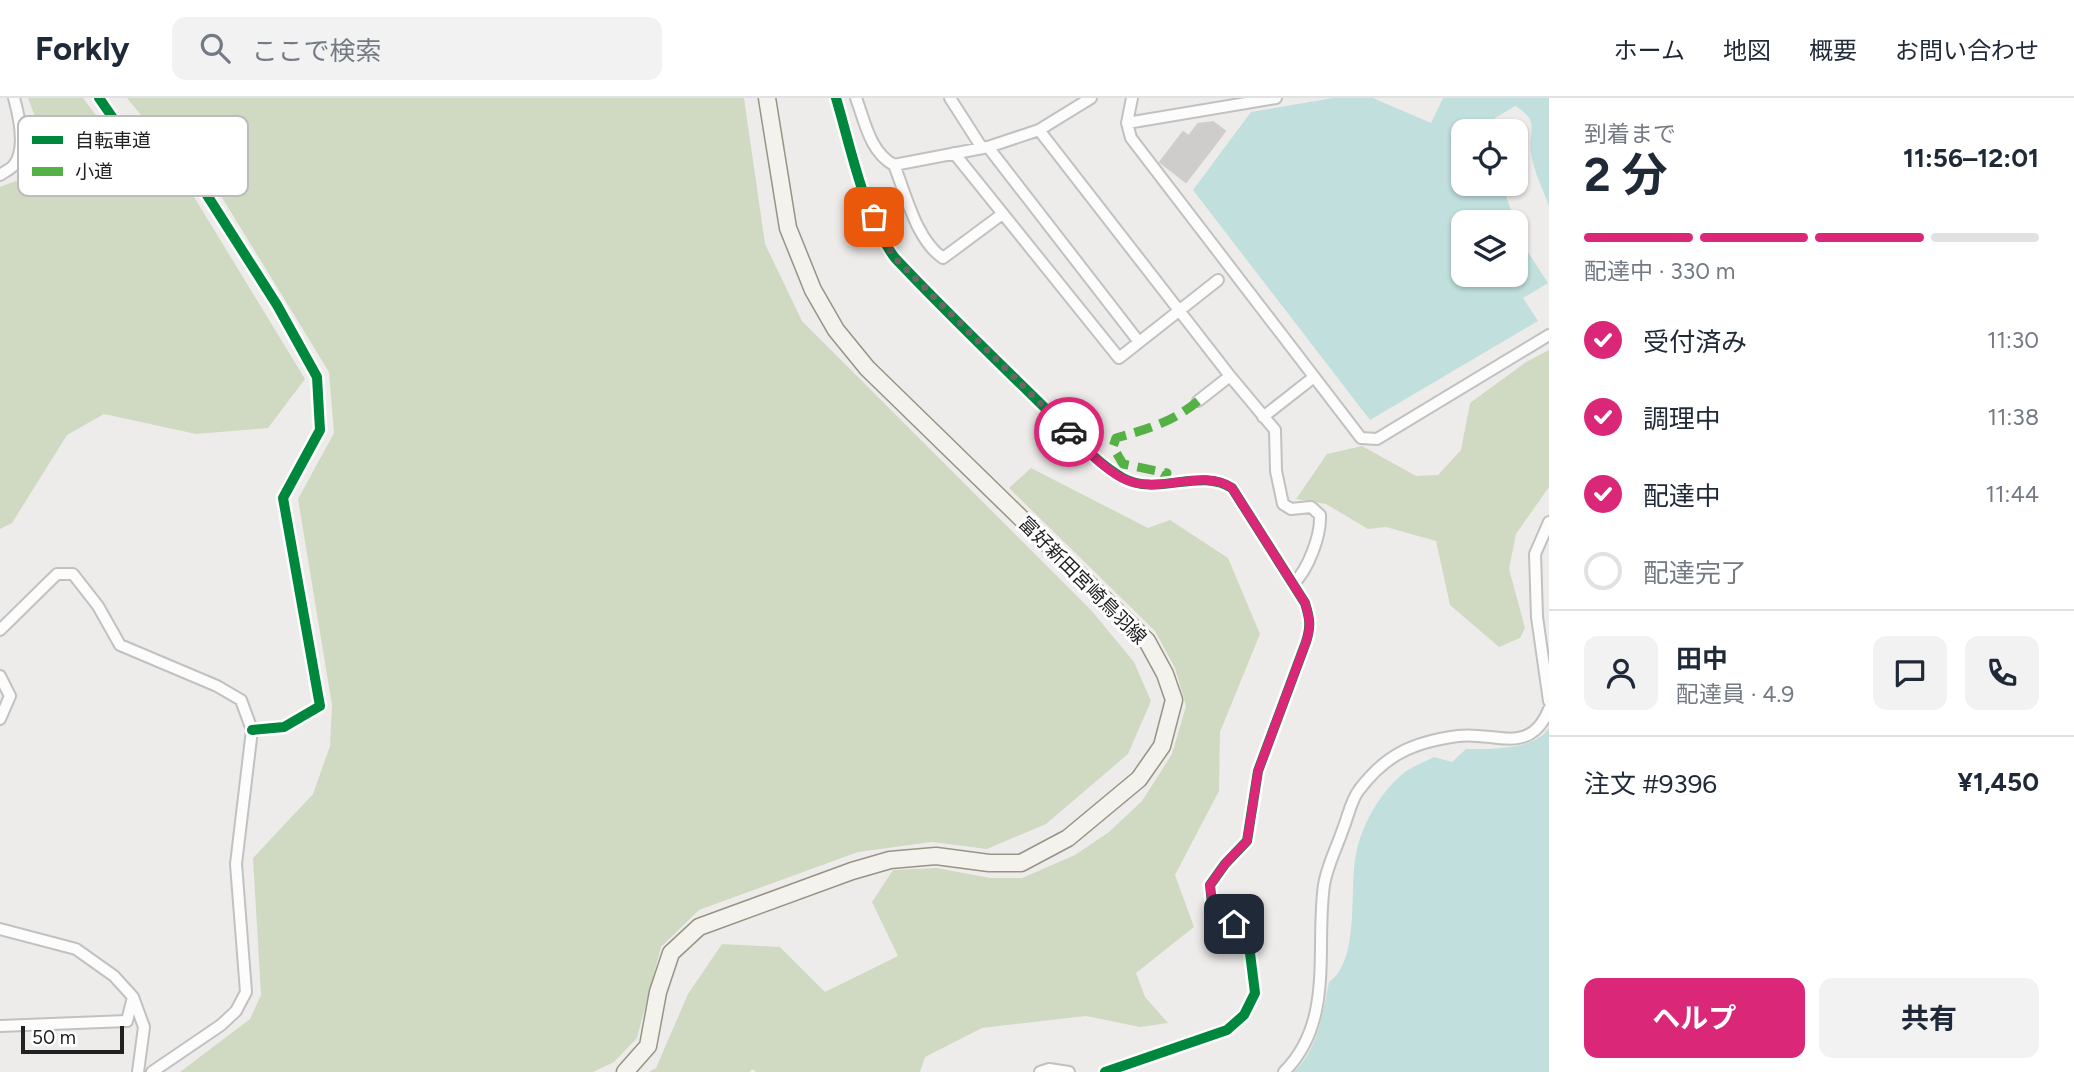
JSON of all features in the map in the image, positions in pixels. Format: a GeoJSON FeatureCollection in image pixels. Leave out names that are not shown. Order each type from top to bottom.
{"type":"FeatureCollection","features":[{"type":"Feature","properties":{"kind":"main road","name":"富好新田宮崎鳥羽線"},"geometry":{"type":"LineString","coordinates":[[625,1072],[648,1046],[657,992],[671,953],[699,927],[852,871],[890,860],[936,856],[989,863],[1021,863],[1068,838],[1139,779],[1162,746],[1174,700],[1165,674],[1147,641],[867,368],[836,330],[813,290],[788,228],[767,98]]}},
{"type":"Feature","properties":{"kind":"street"},"geometry":{"type":"LineString","coordinates":[[14,98],[19,116]]}},
{"type":"Feature","properties":{"kind":"street"},"geometry":{"type":"LineString","coordinates":[[99,98],[112,116]]}},
{"type":"Feature","properties":{"kind":"street"},"geometry":{"type":"LineString","coordinates":[[836,98],[866,197],[881,236],[895,258],[1098,460],[1124,479],[1160,485],[1211,480],[1223,482],[1232,488],[1305,603],[1311,625],[1258,771],[1247,841],[1210,885],[1212,904],[1234,924],[1250,953],[1255,993],[1244,1015],[1227,1030],[1105,1072]]}},
{"type":"Feature","properties":{"kind":"street"},"geometry":{"type":"LineString","coordinates":[[856,98],[874,147],[894,165],[923,233],[930,246],[943,258],[1001,215]]}},
{"type":"Feature","properties":{"kind":"street"},"geometry":{"type":"LineString","coordinates":[[950,98],[985,147],[1139,342]]}},
{"type":"Feature","properties":{"kind":"street"},"geometry":{"type":"LineString","coordinates":[[894,165],[985,147],[1039,130],[1091,98]]}},
{"type":"Feature","properties":{"kind":"street"},"geometry":{"type":"LineString","coordinates":[[1132,98],[1127,123],[1130,138],[1361,438],[1377,439],[1549,335]]}},
{"type":"Feature","properties":{"kind":"street"},"geometry":{"type":"LineString","coordinates":[[1127,123],[1276,98]]}},
{"type":"Feature","properties":{"kind":"street"},"geometry":{"type":"LineString","coordinates":[[1039,130],[1275,430],[1276,471],[1283,504],[1291,509],[1311,507],[1320,515],[1310,556],[1293,584]]}},
{"type":"Feature","properties":{"kind":"street"},"geometry":{"type":"LineString","coordinates":[[954,153],[1001,215],[1119,358],[1218,280]]}},
{"type":"Feature","properties":{"kind":"street"},"geometry":{"type":"LineString","coordinates":[[0,175],[15,164],[18,154]]}},
{"type":"Feature","properties":{"kind":"street"},"geometry":{"type":"LineString","coordinates":[[208,196],[277,305],[317,377],[320,430],[283,498],[320,706],[284,727],[252,730]]}},
{"type":"Feature","properties":{"kind":"street"},"geometry":{"type":"LineString","coordinates":[[1198,401],[1230,376]]}},
{"type":"Feature","properties":{"kind":"street"},"geometry":{"type":"LineString","coordinates":[[1263,417],[1314,377]]}},
{"type":"Feature","properties":{"kind":"street"},"geometry":{"type":"LineString","coordinates":[[1549,522],[1535,554],[1537,617],[1549,701]]}},
{"type":"Feature","properties":{"kind":"street"},"geometry":{"type":"LineString","coordinates":[[0,631],[57,574],[72,575],[99,606],[120,645],[217,686],[241,700],[252,730],[236,864],[246,992],[236,1011],[221,1025],[152,1072]]}},
{"type":"Feature","properties":{"kind":"street"},"geometry":{"type":"LineString","coordinates":[[0,676],[10,696],[0,719]]}},
{"type":"Feature","properties":{"kind":"street"},"geometry":{"type":"LineString","coordinates":[[1284,1072],[1312,1031],[1322,971],[1324,883],[1356,793],[1381,763],[1411,746],[1461,736],[1502,740],[1523,737],[1542,726],[1549,709]]}},
{"type":"Feature","properties":{"kind":"street"},"geometry":{"type":"LineString","coordinates":[[0,929],[76,949],[114,976],[133,997],[144,1027],[138,1072]]}},
{"type":"Feature","properties":{"kind":"street"},"geometry":{"type":"LineString","coordinates":[[0,1026],[127,1021],[133,997]]}},
{"type":"Feature","properties":{"kind":"street"},"geometry":{"type":"LineString","coordinates":[[1040,1072],[1049,1069],[1069,1072]]}},
{"type":"Feature","properties":{"kind":"green space"},"geometry":{"type":"Polygon","coordinates":[[[28,98],[83,98],[97,116],[35,116],[28,98]]]}},
{"type":"Feature","properties":{"kind":"green space"},"geometry":{"type":"Polygon","coordinates":[[[127,98],[744,98],[765,244],[802,321],[1091,610],[1134,662],[1151,701],[1128,754],[1046,824],[987,849],[932,842],[858,852],[699,910],[661,947],[637,1038],[614,1062],[593,1072],[180,1072],[250,1019],[261,995],[253,858],[313,794],[330,746],[332,705],[298,499],[334,433],[329,372],[221,196],[248,196],[248,116],[140,114],[127,98]]]}},
{"type":"Feature","properties":{"kind":"green space"},"geometry":{"type":"Polygon","coordinates":[[[18,180],[18,196],[193,196],[305,379],[268,428],[196,434],[104,414],[67,435],[12,523],[0,529],[0,187],[18,180]]]}},
{"type":"Feature","properties":{"kind":"green space"},"geometry":{"type":"Polygon","coordinates":[[[1549,350],[1549,487],[1516,534],[1509,569],[1525,628],[1520,638],[1499,647],[1450,605],[1436,541],[1386,527],[1368,529],[1326,504],[1296,499],[1327,454],[1362,446],[1416,476],[1438,475],[1461,450],[1470,403],[1526,362],[1549,350]]]}},
{"type":"Feature","properties":{"kind":"green space"},"geometry":{"type":"Polygon","coordinates":[[[1031,468],[1148,528],[1170,520],[1228,558],[1260,634],[1220,732],[1219,791],[1175,875],[1194,927],[1136,973],[1145,997],[1168,1023],[1140,1027],[1086,1016],[982,1028],[925,1057],[920,1072],[756,1072],[752,1069],[750,1072],[649,1072],[656,1068],[688,994],[722,944],[780,947],[825,992],[898,956],[872,902],[893,870],[937,868],[990,878],[1022,878],[1075,855],[1109,832],[1142,801],[1172,754],[1186,706],[1175,668],[1155,631],[1009,488],[1031,468]]]}},
{"type":"Feature","properties":{"kind":"water"},"geometry":{"type":"Polygon","coordinates":[[[1333,98],[1373,98],[1431,123],[1443,98],[1549,98],[1549,206],[1532,159],[1531,122],[1523,111],[1515,106],[1494,119],[1451,119],[1451,196],[1506,196],[1511,210],[1451,210],[1451,287],[1528,287],[1528,252],[1548,283],[1523,298],[1538,321],[1370,420],[1193,190],[1251,112],[1333,98]]]}},
{"type":"Feature","properties":{"kind":"water"},"geometry":{"type":"Polygon","coordinates":[[[1549,728],[1549,1072],[1294,1072],[1314,1041],[1329,982],[1339,972],[1345,959],[1351,926],[1357,848],[1372,812],[1387,789],[1405,772],[1434,757],[1452,762],[1466,749],[1523,744],[1534,741],[1549,728]]]}},
{"type":"Feature","properties":{"kind":"building"},"geometry":{"type":"Polygon","coordinates":[[[1213,122],[1225,131],[1210,151],[1189,136],[1198,124],[1213,122]]]}},
{"type":"Feature","properties":{"kind":"building"},"geometry":{"type":"Polygon","coordinates":[[[1183,132],[1210,151],[1186,182],[1160,162],[1183,132]]]}},
{"type":"Feature","properties":{"kind":"marked path"},"geometry":{"type":"LineString","coordinates":[[1160,486],[1167,473],[1123,464],[1113,447],[1116,438],[1170,420],[1198,401]]}},
{"type":"Feature","properties":{"kind":"cycle path"},"geometry":{"type":"LineString","coordinates":[[99,98],[112,116]]}},
{"type":"Feature","properties":{"kind":"cycle path"},"geometry":{"type":"LineString","coordinates":[[836,98],[867,203],[895,258],[1081,445],[1112,471],[1136,483],[1150,485],[1206,480],[1220,482],[1232,488],[1307,609],[1308,636],[1258,771],[1247,841],[1210,885],[1212,904],[1234,924],[1250,953],[1255,993],[1244,1015],[1227,1030],[1105,1072]]}},
{"type":"Feature","properties":{"kind":"cycle path"},"geometry":{"type":"LineString","coordinates":[[208,196],[277,305],[317,377],[320,430],[283,498],[320,706],[284,727],[252,730]]}},
{"type":"Feature","properties":{"kind":"way so far"},"geometry":{"type":"LineString","coordinates":[[874,217],[881,236],[895,258],[1069,432]]}},
{"type":"Feature","properties":{"kind":"route"},"geometry":{"type":"LineString","coordinates":[[1069,432],[1098,460],[1124,479],[1160,485],[1211,480],[1223,482],[1232,488],[1305,603],[1311,625],[1258,771],[1247,841],[1210,885],[1212,904],[1234,924]]}}]}
